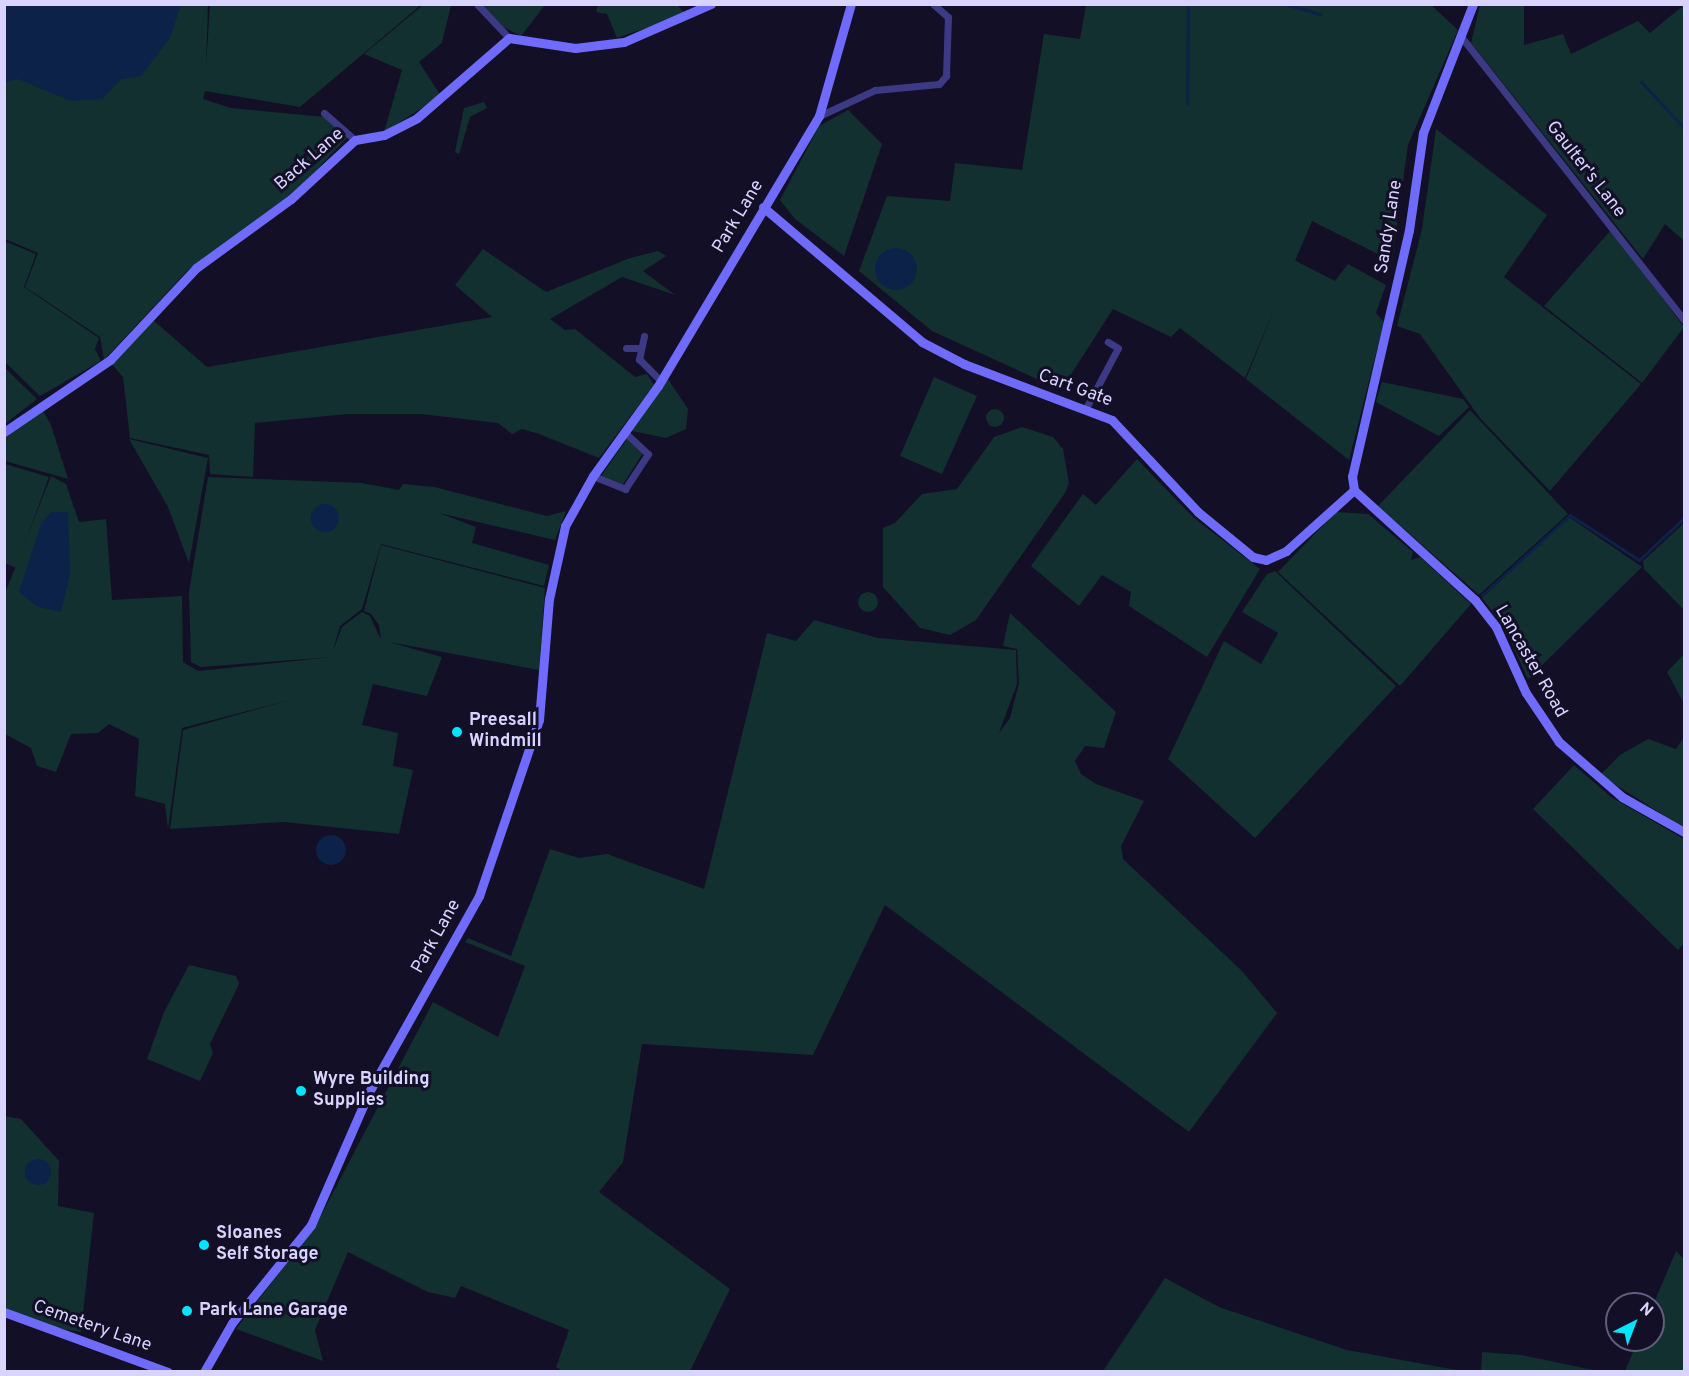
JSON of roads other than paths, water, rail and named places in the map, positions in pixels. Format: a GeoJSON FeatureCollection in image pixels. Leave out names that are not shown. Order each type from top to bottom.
{"type":"FeatureCollection","features":[{"type":"Feature","properties":{"kind":"main road"},"geometry":{"type":"LineString","coordinates":[[509,38],[574,48],[624,42],[711,4]]}},
{"type":"Feature","properties":{"kind":"main road","name":"Park Lane"},"geometry":{"type":"LineString","coordinates":[[204,1371],[232,1323],[311,1225],[369,1092],[479,896],[539,720],[549,599],[562,536],[593,477],[661,381],[763,207],[819,117],[851,4]]}},
{"type":"Feature","properties":{"kind":"main road","name":"Sandy Lane"},"geometry":{"type":"LineString","coordinates":[[1354,490],[1356,460],[1402,265],[1423,133],[1463,39],[1473,4]]}},
{"type":"Feature","properties":{"kind":"main road","name":"Back Lane"},"geometry":{"type":"LineString","coordinates":[[4,432],[110,360],[196,268],[291,200],[355,140],[384,135],[417,118],[509,38]]}},
{"type":"Feature","properties":{"kind":"main road","name":"Cart Gate"},"geometry":{"type":"LineString","coordinates":[[763,207],[922,342],[964,364],[1112,420],[1198,512],[1253,557],[1266,560],[1286,551],[1354,490]]}},
{"type":"Feature","properties":{"kind":"main road","name":"Lancaster Road"},"geometry":{"type":"LineString","coordinates":[[1354,490],[1475,600],[1496,627],[1526,693],[1559,742],[1622,797],[1684,832]]}},
{"type":"Feature","properties":{"kind":"main road","name":"Cemetery Lane"},"geometry":{"type":"LineString","coordinates":[[4,1312],[40,1329],[87,1340],[168,1371]]}},
{"type":"Feature","properties":{"kind":"street"},"geometry":{"type":"LineString","coordinates":[[477,4],[509,38]]}},
{"type":"Feature","properties":{"kind":"street"},"geometry":{"type":"LineString","coordinates":[[819,117],[875,90],[939,84],[946,76],[948,17],[933,4]]}},
{"type":"Feature","properties":{"kind":"street","name":"Gaulter's Lane"},"geometry":{"type":"LineString","coordinates":[[1463,39],[1684,320]]}},
{"type":"Feature","properties":{"kind":"street"},"geometry":{"type":"LineString","coordinates":[[324,112],[355,140]]}},
{"type":"Feature","properties":{"kind":"street"},"geometry":{"type":"LineString","coordinates":[[644,336],[637,348],[643,367],[661,381]]}},
{"type":"Feature","properties":{"kind":"street"},"geometry":{"type":"LineString","coordinates":[[1085,410],[1118,348],[1108,342]]}},
{"type":"Feature","properties":{"kind":"street"},"geometry":{"type":"LineString","coordinates":[[626,348],[637,348]]}},
{"type":"Feature","properties":{"kind":"street"},"geometry":{"type":"LineString","coordinates":[[593,477],[625,489],[648,454],[624,432]]}},
{"type":"Feature","properties":{"kind":"water"},"geometry":{"type":"Polygon","coordinates":[[[5,4],[181,5],[170,38],[141,76],[121,79],[102,99],[71,101],[18,79],[5,82],[5,4]]]}},
{"type":"Feature","properties":{"kind":"water"},"geometry":{"type":"Polygon","coordinates":[[[896,248],[911,254],[917,269],[911,284],[896,290],[881,284],[875,269],[881,254],[896,248]]]}},
{"type":"Feature","properties":{"kind":"water"},"geometry":{"type":"Polygon","coordinates":[[[325,504],[335,508],[339,518],[335,528],[325,532],[315,528],[311,518],[315,508],[325,504]]]}},
{"type":"Feature","properties":{"kind":"water"},"geometry":{"type":"Polygon","coordinates":[[[51,512],[68,512],[70,574],[61,612],[38,607],[19,592],[41,524],[51,512]]]}},
{"type":"Feature","properties":{"kind":"water"},"geometry":{"type":"Polygon","coordinates":[[[331,835],[337,836],[345,844],[345,856],[337,864],[331,865],[325,864],[317,856],[316,850],[317,844],[325,836],[331,835]]]}},
{"type":"Feature","properties":{"kind":"water"},"geometry":{"type":"Polygon","coordinates":[[[38,1159],[47,1163],[51,1172],[47,1181],[38,1185],[29,1181],[25,1172],[29,1163],[38,1159]]]}},
{"type":"Feature","properties":{"kind":"waterway"},"geometry":{"type":"LineString","coordinates":[[1187,104],[1188,4]]}},
{"type":"Feature","properties":{"kind":"waterway"},"geometry":{"type":"LineString","coordinates":[[1285,4],[1321,14]]}},
{"type":"Feature","properties":{"kind":"waterway"},"geometry":{"type":"LineString","coordinates":[[1641,82],[1684,128]]}},
{"type":"Feature","properties":{"kind":"waterway"},"geometry":{"type":"LineString","coordinates":[[1482,595],[1570,515],[1639,560],[1684,518]]}},
{"type":"Feature","properties":{"kind":"place","name":"Preesall Windmill"},"geometry":{"type":"Point","coordinates":[457,732]}},
{"type":"Feature","properties":{"kind":"place","name":"Wyre Building Supplies"},"geometry":{"type":"Point","coordinates":[301,1091]}},
{"type":"Feature","properties":{"kind":"place","name":"Sloanes Self Storage"},"geometry":{"type":"Point","coordinates":[204,1245]}},
{"type":"Feature","properties":{"kind":"place","name":"Park Lane Garage"},"geometry":{"type":"Point","coordinates":[187,1311]}}]}
